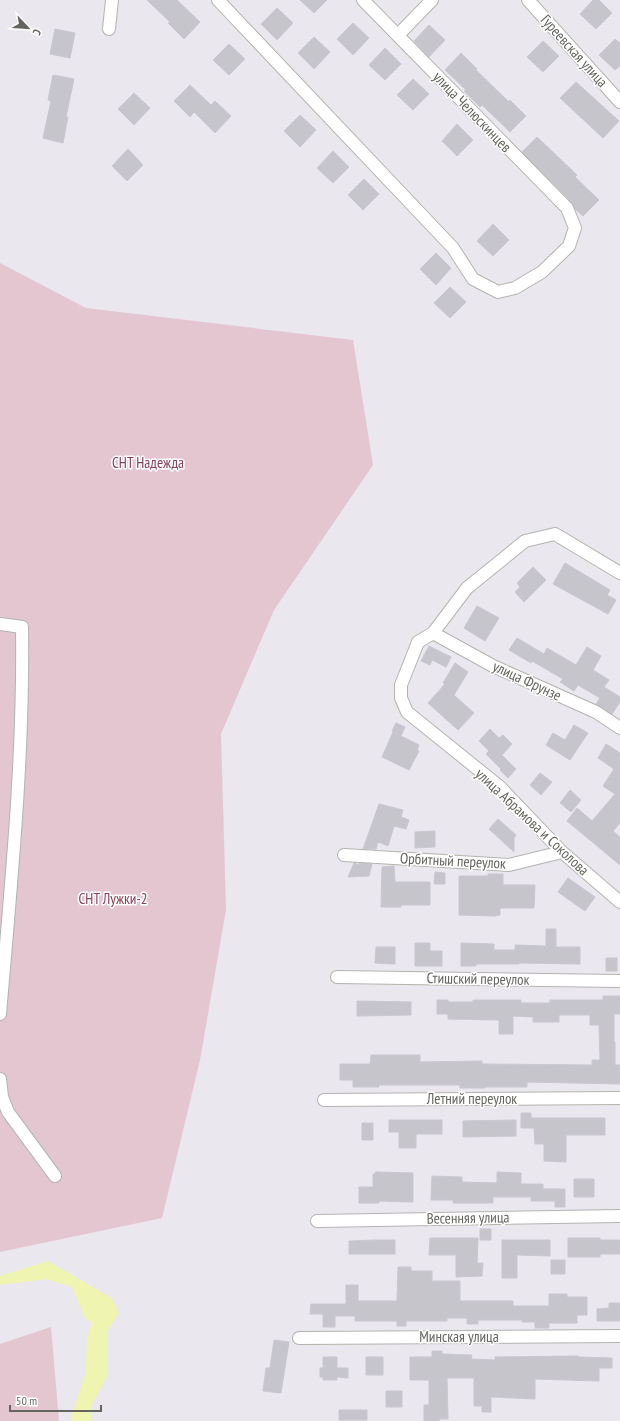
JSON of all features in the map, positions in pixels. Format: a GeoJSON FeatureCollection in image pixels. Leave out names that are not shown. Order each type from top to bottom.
{"type":"FeatureCollection","features":[{"type":"Feature","properties":{"kind":"street"},"geometry":{"type":"LineString","coordinates":[[109,29],[112,0]]}},
{"type":"Feature","properties":{"kind":"street","name":"улица Челюскинцев"},"geometry":{"type":"LineString","coordinates":[[218,0],[453,248],[473,279],[498,292],[515,288],[542,272],[569,246],[575,228],[567,208],[363,0]]}},
{"type":"Feature","properties":{"kind":"street"},"geometry":{"type":"LineString","coordinates":[[398,35],[432,0]]}},
{"type":"Feature","properties":{"kind":"street","name":"Гуреевская улица"},"geometry":{"type":"LineString","coordinates":[[528,0],[620,102]]}},
{"type":"Feature","properties":{"kind":"street"},"geometry":{"type":"LineString","coordinates":[[433,633],[467,588],[525,541],[555,534],[620,573]]}},
{"type":"Feature","properties":{"kind":"street"},"geometry":{"type":"LineString","coordinates":[[0,624],[22,627],[23,672],[16,820],[0,1014]]}},
{"type":"Feature","properties":{"kind":"street","name":"улица Абрамова и Соколова"},"geometry":{"type":"LineString","coordinates":[[433,633],[418,642],[401,685],[401,698],[407,712],[500,787],[562,852],[620,902]]}},
{"type":"Feature","properties":{"kind":"street","name":"улица Фрунзе"},"geometry":{"type":"LineString","coordinates":[[433,633],[493,666],[596,712],[620,728]]}},
{"type":"Feature","properties":{"kind":"street","name":"Орбитный переулок"},"geometry":{"type":"LineString","coordinates":[[344,855],[509,865],[562,852]]}},
{"type":"Feature","properties":{"kind":"street","name":"Стишский переулок"},"geometry":{"type":"LineString","coordinates":[[337,977],[620,981]]}},
{"type":"Feature","properties":{"kind":"street"},"geometry":{"type":"LineString","coordinates":[[0,1079],[2,1097],[8,1112],[55,1176]]}},
{"type":"Feature","properties":{"kind":"street","name":"Летний переулок"},"geometry":{"type":"LineString","coordinates":[[324,1100],[620,1098]]}},
{"type":"Feature","properties":{"kind":"street","name":"Весенняя улица"},"geometry":{"type":"LineString","coordinates":[[317,1221],[620,1216]]}},
{"type":"Feature","properties":{"kind":"street","name":"Минская улица"},"geometry":{"type":"LineString","coordinates":[[299,1338],[620,1336]]}},
{"type":"Feature","properties":{"kind":"green space"},"geometry":{"type":"Polygon","coordinates":[[[0,263],[86,308],[353,340],[373,465],[274,610],[221,734],[226,910],[200,1060],[162,1218],[0,1252],[0,263]]]}},
{"type":"Feature","properties":{"kind":"green space"},"geometry":{"type":"Polygon","coordinates":[[[51,1327],[59,1421],[0,1421],[0,1344],[51,1327]]]}},
{"type":"Feature","properties":{"kind":"shaded area"},"geometry":{"type":"Polygon","coordinates":[[[48,1261],[112,1298],[119,1313],[108,1330],[108,1375],[91,1407],[91,1421],[71,1421],[86,1372],[87,1337],[92,1323],[85,1318],[72,1287],[47,1279],[0,1285],[0,1276],[48,1261]]]}},
{"type":"Feature","properties":{"kind":"building"},"geometry":{"type":"Polygon","coordinates":[[[147,0],[177,0],[200,22],[184,39],[168,23],[170,22],[147,0]]]}},
{"type":"Feature","properties":{"kind":"building"},"geometry":{"type":"Polygon","coordinates":[[[300,0],[327,0],[314,13],[300,0]]]}},
{"type":"Feature","properties":{"kind":"building"},"geometry":{"type":"Polygon","coordinates":[[[593,0],[599,0],[612,13],[596,29],[580,14],[593,0]]]}},
{"type":"Feature","properties":{"kind":"building"},"geometry":{"type":"Polygon","coordinates":[[[277,8],[293,23],[277,40],[261,24],[277,8]]]}},
{"type":"Feature","properties":{"kind":"building"},"geometry":{"type":"Polygon","coordinates":[[[353,23],[369,38],[353,55],[337,39],[353,23]]]}},
{"type":"Feature","properties":{"kind":"building"},"geometry":{"type":"Polygon","coordinates":[[[429,25],[445,40],[429,57],[414,41],[429,25]]]}},
{"type":"Feature","properties":{"kind":"building"},"geometry":{"type":"Polygon","coordinates":[[[55,29],[75,33],[70,58],[50,54],[55,29]]]}},
{"type":"Feature","properties":{"kind":"building"},"geometry":{"type":"Polygon","coordinates":[[[314,37],[330,52],[314,69],[298,53],[314,37]]]}},
{"type":"Feature","properties":{"kind":"building"},"geometry":{"type":"Polygon","coordinates":[[[615,39],[620,43],[620,66],[615,70],[599,55],[615,39]]]}},
{"type":"Feature","properties":{"kind":"building"},"geometry":{"type":"Polygon","coordinates":[[[543,41],[559,56],[543,72],[527,57],[543,41]]]}},
{"type":"Feature","properties":{"kind":"building"},"geometry":{"type":"Polygon","coordinates":[[[229,44],[245,59],[229,75],[213,60],[229,44]]]}},
{"type":"Feature","properties":{"kind":"building"},"geometry":{"type":"Polygon","coordinates":[[[385,48],[401,64],[385,80],[369,65],[385,48]]]}},
{"type":"Feature","properties":{"kind":"building"},"geometry":{"type":"Polygon","coordinates":[[[461,53],[509,102],[510,100],[526,116],[510,132],[482,105],[480,107],[464,91],[466,90],[445,70],[461,53]]]}},
{"type":"Feature","properties":{"kind":"building"},"geometry":{"type":"Polygon","coordinates":[[[53,75],[74,79],[66,117],[68,117],[63,143],[43,138],[51,101],[48,100],[53,75]]]}},
{"type":"Feature","properties":{"kind":"building"},"geometry":{"type":"Polygon","coordinates":[[[413,79],[429,94],[413,110],[397,95],[413,79]]]}},
{"type":"Feature","properties":{"kind":"building"},"geometry":{"type":"Polygon","coordinates":[[[576,82],[619,121],[603,138],[560,98],[576,82]]]}},
{"type":"Feature","properties":{"kind":"building"},"geometry":{"type":"Polygon","coordinates":[[[190,85],[211,105],[215,101],[231,116],[215,133],[194,112],[190,117],[174,101],[190,85]]]}},
{"type":"Feature","properties":{"kind":"building"},"geometry":{"type":"Polygon","coordinates":[[[134,93],[150,108],[134,125],[118,109],[134,93]]]}},
{"type":"Feature","properties":{"kind":"building"},"geometry":{"type":"Polygon","coordinates":[[[300,115],[316,130],[300,147],[284,131],[300,115]]]}},
{"type":"Feature","properties":{"kind":"building"},"geometry":{"type":"Polygon","coordinates":[[[457,124],[473,140],[457,156],[442,141],[457,124]]]}},
{"type":"Feature","properties":{"kind":"building"},"geometry":{"type":"Polygon","coordinates":[[[537,137],[577,175],[575,177],[599,200],[583,216],[575,209],[569,199],[522,152],[537,137]]]}},
{"type":"Feature","properties":{"kind":"building"},"geometry":{"type":"Polygon","coordinates":[[[128,149],[143,165],[127,181],[112,166],[128,149]]]}},
{"type":"Feature","properties":{"kind":"building"},"geometry":{"type":"Polygon","coordinates":[[[333,151],[349,167],[333,183],[317,168],[333,151]]]}},
{"type":"Feature","properties":{"kind":"building"},"geometry":{"type":"Polygon","coordinates":[[[364,179],[379,194],[363,210],[348,195],[364,179]]]}},
{"type":"Feature","properties":{"kind":"building"},"geometry":{"type":"Polygon","coordinates":[[[493,224],[509,240],[493,256],[477,241],[493,224]]]}},
{"type":"Feature","properties":{"kind":"building"},"geometry":{"type":"Polygon","coordinates":[[[436,253],[451,268],[436,285],[420,269],[436,253]]]}},
{"type":"Feature","properties":{"kind":"building"},"geometry":{"type":"Polygon","coordinates":[[[450,287],[466,302],[450,318],[434,303],[450,287]]]}},
{"type":"Feature","properties":{"kind":"building"},"geometry":{"type":"Polygon","coordinates":[[[565,563],[610,590],[607,595],[616,600],[608,614],[553,584],[565,563]]]}},
{"type":"Feature","properties":{"kind":"building"},"geometry":{"type":"Polygon","coordinates":[[[533,567],[546,580],[524,602],[515,592],[520,587],[517,583],[533,567]]]}},
{"type":"Feature","properties":{"kind":"building"},"geometry":{"type":"Polygon","coordinates":[[[477,606],[499,618],[485,641],[464,628],[477,606]]]}},
{"type":"Feature","properties":{"kind":"building"},"geometry":{"type":"Polygon","coordinates":[[[517,638],[544,654],[547,648],[576,665],[587,647],[601,656],[593,670],[609,680],[604,687],[620,697],[620,702],[612,714],[596,704],[600,698],[578,685],[574,691],[560,682],[563,679],[509,650],[517,638]]]}},
{"type":"Feature","properties":{"kind":"building"},"geometry":{"type":"Polygon","coordinates":[[[429,646],[451,657],[446,667],[432,660],[430,665],[421,661],[429,646]]]}},
{"type":"Feature","properties":{"kind":"building"},"geometry":{"type":"Polygon","coordinates":[[[455,663],[468,672],[454,695],[474,713],[458,730],[428,703],[445,684],[443,683],[455,663]]]}},
{"type":"Feature","properties":{"kind":"building"},"geometry":{"type":"Polygon","coordinates":[[[396,723],[405,727],[401,736],[392,731],[396,723]]]}},
{"type":"Feature","properties":{"kind":"building"},"geometry":{"type":"Polygon","coordinates":[[[574,725],[588,733],[570,760],[546,745],[553,733],[565,740],[574,725]]]}},
{"type":"Feature","properties":{"kind":"building"},"geometry":{"type":"Polygon","coordinates":[[[490,729],[499,738],[503,735],[512,744],[502,755],[516,769],[508,778],[486,754],[489,751],[479,741],[490,729]]]}},
{"type":"Feature","properties":{"kind":"building"},"geometry":{"type":"Polygon","coordinates":[[[393,732],[419,745],[417,750],[419,751],[409,770],[382,757],[393,732]]]}},
{"type":"Feature","properties":{"kind":"building"},"geometry":{"type":"Polygon","coordinates":[[[606,744],[620,753],[620,823],[613,831],[620,837],[620,865],[567,821],[577,808],[592,821],[615,794],[603,786],[614,769],[598,758],[606,744]]]}},
{"type":"Feature","properties":{"kind":"building"},"geometry":{"type":"Polygon","coordinates":[[[540,773],[552,782],[541,795],[530,785],[540,773]]]}},
{"type":"Feature","properties":{"kind":"building"},"geometry":{"type":"Polygon","coordinates":[[[570,790],[581,800],[571,812],[560,803],[570,790]]]}},
{"type":"Feature","properties":{"kind":"building"},"geometry":{"type":"Polygon","coordinates":[[[379,804],[403,810],[401,817],[409,820],[406,829],[394,826],[388,846],[378,842],[376,849],[363,849],[379,804]]]}},
{"type":"Feature","properties":{"kind":"building"},"geometry":{"type":"Polygon","coordinates":[[[498,819],[516,835],[514,838],[514,852],[489,829],[498,819]]]}},
{"type":"Feature","properties":{"kind":"building"},"geometry":{"type":"Polygon","coordinates":[[[435,831],[435,847],[415,848],[415,832],[435,831]]]}},
{"type":"Feature","properties":{"kind":"building"},"geometry":{"type":"Polygon","coordinates":[[[354,863],[359,865],[359,863],[372,864],[369,876],[348,877],[354,863]]]}},
{"type":"Feature","properties":{"kind":"building"},"geometry":{"type":"Polygon","coordinates":[[[394,866],[395,882],[430,882],[430,905],[381,907],[382,867],[394,866]]]}},
{"type":"Feature","properties":{"kind":"building"},"geometry":{"type":"Polygon","coordinates":[[[435,872],[445,873],[445,884],[434,884],[435,872]]]}},
{"type":"Feature","properties":{"kind":"building"},"geometry":{"type":"Polygon","coordinates":[[[488,874],[503,874],[503,885],[535,885],[534,908],[500,908],[500,915],[495,916],[459,915],[459,876],[488,876],[488,874]]]}},
{"type":"Feature","properties":{"kind":"building"},"geometry":{"type":"Polygon","coordinates":[[[568,878],[595,897],[585,911],[558,892],[568,878]]]}},
{"type":"Feature","properties":{"kind":"building"},"geometry":{"type":"Polygon","coordinates":[[[546,929],[556,929],[556,947],[580,947],[580,964],[519,963],[476,964],[476,966],[461,966],[461,943],[494,944],[494,950],[515,950],[515,945],[546,946],[546,929]]]}},
{"type":"Feature","properties":{"kind":"building"},"geometry":{"type":"Polygon","coordinates":[[[415,943],[430,943],[430,951],[442,951],[442,966],[415,966],[415,943]]]}},
{"type":"Feature","properties":{"kind":"building"},"geometry":{"type":"Polygon","coordinates":[[[376,947],[395,947],[395,964],[375,963],[376,947]]]}},
{"type":"Feature","properties":{"kind":"building"},"geometry":{"type":"Polygon","coordinates":[[[606,958],[617,958],[617,971],[606,971],[606,958]]]}},
{"type":"Feature","properties":{"kind":"building"},"geometry":{"type":"Polygon","coordinates":[[[603,996],[620,996],[620,1014],[614,1014],[614,1042],[615,1065],[620,1065],[620,1084],[527,1082],[527,1087],[460,1088],[460,1085],[379,1085],[379,1087],[353,1087],[353,1080],[340,1080],[340,1064],[370,1064],[371,1055],[420,1055],[420,1062],[482,1061],[482,1064],[592,1065],[592,1060],[600,1060],[599,1025],[590,1025],[590,1015],[559,1015],[559,1022],[533,1022],[533,1017],[513,1016],[513,1034],[499,1034],[499,1020],[448,1019],[448,1014],[437,1014],[437,1000],[448,1000],[448,1002],[473,1002],[473,1000],[521,1000],[521,1003],[550,1003],[550,1000],[603,1000],[603,996]]]}},
{"type":"Feature","properties":{"kind":"building"},"geometry":{"type":"Polygon","coordinates":[[[357,1001],[411,1002],[411,1015],[357,1016],[357,1001]]]}},
{"type":"Feature","properties":{"kind":"building"},"geometry":{"type":"Polygon","coordinates":[[[521,1113],[531,1113],[531,1118],[605,1118],[605,1135],[566,1135],[566,1162],[544,1161],[544,1144],[535,1144],[534,1128],[521,1128],[521,1113]]]}},
{"type":"Feature","properties":{"kind":"building"},"geometry":{"type":"Polygon","coordinates":[[[389,1120],[442,1120],[442,1134],[416,1134],[416,1148],[399,1148],[399,1132],[389,1132],[389,1120]]]}},
{"type":"Feature","properties":{"kind":"building"},"geometry":{"type":"Polygon","coordinates":[[[516,1120],[516,1136],[463,1137],[463,1121],[516,1120]]]}},
{"type":"Feature","properties":{"kind":"building"},"geometry":{"type":"Polygon","coordinates":[[[362,1123],[373,1123],[373,1140],[362,1140],[362,1123]]]}},
{"type":"Feature","properties":{"kind":"building"},"geometry":{"type":"Polygon","coordinates":[[[375,1172],[413,1173],[413,1202],[379,1201],[379,1203],[359,1203],[359,1187],[373,1187],[373,1174],[375,1174],[375,1172]]]}},
{"type":"Feature","properties":{"kind":"building"},"geometry":{"type":"Polygon","coordinates":[[[497,1172],[521,1173],[521,1184],[543,1184],[543,1189],[565,1189],[565,1207],[555,1207],[555,1201],[531,1201],[531,1197],[493,1197],[493,1203],[453,1203],[453,1200],[431,1200],[432,1176],[462,1177],[462,1182],[497,1183],[497,1172]]]}},
{"type":"Feature","properties":{"kind":"building"},"geometry":{"type":"Polygon","coordinates":[[[574,1179],[594,1179],[594,1197],[574,1197],[574,1179]]]}},
{"type":"Feature","properties":{"kind":"building"},"geometry":{"type":"Polygon","coordinates":[[[480,1229],[491,1229],[491,1240],[480,1240],[480,1229]]]}},
{"type":"Feature","properties":{"kind":"building"},"geometry":{"type":"Polygon","coordinates":[[[430,1238],[478,1238],[477,1263],[483,1263],[482,1276],[456,1277],[456,1255],[429,1255],[430,1238]]]}},
{"type":"Feature","properties":{"kind":"building"},"geometry":{"type":"Polygon","coordinates":[[[568,1238],[600,1238],[600,1240],[620,1240],[620,1254],[600,1254],[600,1257],[568,1257],[568,1238]]]}},
{"type":"Feature","properties":{"kind":"building"},"geometry":{"type":"Polygon","coordinates":[[[395,1240],[395,1254],[349,1254],[349,1241],[395,1240]]]}},
{"type":"Feature","properties":{"kind":"building"},"geometry":{"type":"Polygon","coordinates":[[[502,1240],[550,1240],[550,1256],[517,1255],[517,1278],[502,1278],[502,1240]]]}},
{"type":"Feature","properties":{"kind":"building"},"geometry":{"type":"Polygon","coordinates":[[[551,1260],[565,1260],[565,1274],[551,1274],[551,1260]]]}},
{"type":"Feature","properties":{"kind":"building"},"geometry":{"type":"Polygon","coordinates":[[[398,1267],[411,1267],[411,1271],[432,1271],[432,1281],[460,1281],[460,1301],[513,1301],[513,1306],[549,1306],[549,1294],[567,1294],[567,1297],[587,1297],[587,1315],[577,1315],[577,1323],[549,1323],[549,1328],[535,1328],[535,1322],[522,1322],[522,1320],[478,1320],[478,1324],[467,1324],[467,1318],[447,1318],[447,1321],[406,1321],[406,1326],[397,1326],[397,1321],[355,1321],[355,1316],[335,1316],[335,1327],[323,1327],[323,1314],[310,1314],[311,1304],[346,1304],[346,1285],[358,1285],[358,1301],[397,1301],[398,1267]]]}},
{"type":"Feature","properties":{"kind":"building"},"geometry":{"type":"Polygon","coordinates":[[[609,1303],[620,1303],[620,1321],[597,1321],[597,1309],[609,1308],[609,1303]]]}},
{"type":"Feature","properties":{"kind":"building"},"geometry":{"type":"Polygon","coordinates":[[[274,1340],[289,1342],[281,1393],[263,1391],[266,1368],[270,1368],[274,1340]]]}},
{"type":"Feature","properties":{"kind":"building"},"geometry":{"type":"Polygon","coordinates":[[[432,1351],[442,1351],[442,1354],[472,1355],[471,1359],[495,1360],[495,1357],[579,1356],[612,1358],[612,1368],[599,1368],[599,1381],[535,1379],[535,1399],[491,1397],[491,1412],[482,1412],[482,1406],[474,1406],[474,1378],[447,1378],[448,1419],[439,1419],[439,1421],[424,1421],[424,1405],[429,1405],[429,1380],[410,1380],[410,1357],[432,1357],[432,1351]]]}},
{"type":"Feature","properties":{"kind":"building"},"geometry":{"type":"Polygon","coordinates":[[[323,1357],[337,1357],[337,1368],[348,1368],[348,1378],[337,1377],[337,1380],[323,1380],[323,1377],[320,1377],[320,1368],[323,1368],[323,1357]]]}},
{"type":"Feature","properties":{"kind":"building"},"geometry":{"type":"Polygon","coordinates":[[[366,1357],[383,1357],[383,1375],[366,1375],[366,1357]]]}},
{"type":"Feature","properties":{"kind":"building"},"geometry":{"type":"Polygon","coordinates":[[[386,1391],[402,1391],[402,1407],[386,1407],[386,1391]]]}},
{"type":"Feature","properties":{"kind":"building"},"geometry":{"type":"Polygon","coordinates":[[[339,1410],[367,1410],[367,1420],[339,1420],[339,1410]]]}},
{"type":"Feature","properties":{"kind":"park label","name":"СНТ Надежда"},"geometry":{"type":"Point","coordinates":[148,463]}},
{"type":"Feature","properties":{"kind":"park label","name":"СНТ Лужки-2"},"geometry":{"type":"Point","coordinates":[113,899]}}]}
